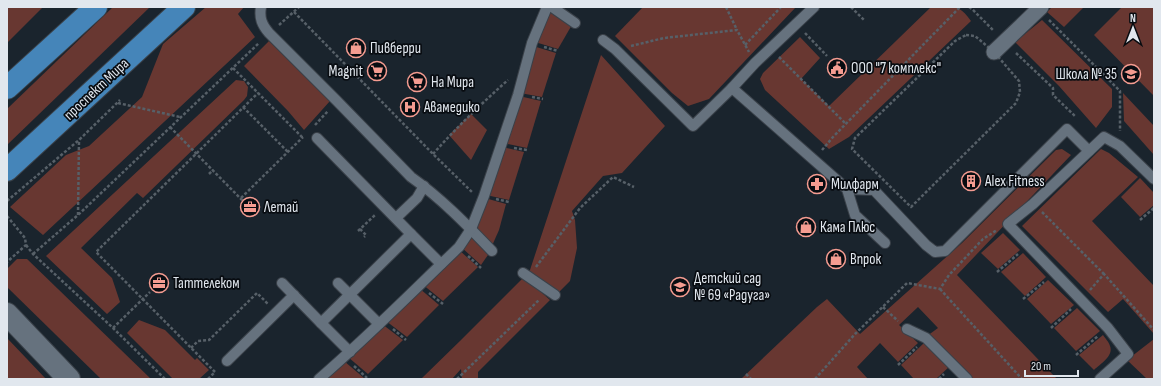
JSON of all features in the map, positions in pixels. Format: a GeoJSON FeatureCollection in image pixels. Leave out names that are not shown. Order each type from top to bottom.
{"type":"FeatureCollection","features":[{"type":"Feature","properties":{"kind":"main road"},"geometry":{"type":"LineString","coordinates":[[7,88],[96,7]]}},
{"type":"Feature","properties":{"kind":"main road","name":"проспект Мира"},"geometry":{"type":"LineString","coordinates":[[7,170],[184,7]]}},
{"type":"Feature","properties":{"kind":"main road"},"geometry":{"type":"LineString","coordinates":[[7,314],[69,379]]}},
{"type":"Feature","properties":{"kind":"street"},"geometry":{"type":"LineString","coordinates":[[994,52],[1040,8]]}},
{"type":"Feature","properties":{"kind":"lane"},"geometry":{"type":"LineString","coordinates":[[261,7],[260,15],[262,26],[269,34],[411,177],[424,186],[471,229],[492,251]]}},
{"type":"Feature","properties":{"kind":"lane"},"geometry":{"type":"LineString","coordinates":[[319,379],[347,355],[459,247],[471,229],[518,95],[532,44],[547,7]]}},
{"type":"Feature","properties":{"kind":"lane"},"geometry":{"type":"LineString","coordinates":[[552,7],[575,23]]}},
{"type":"Feature","properties":{"kind":"lane"},"geometry":{"type":"LineString","coordinates":[[603,40],[615,49],[693,126],[814,7]]}},
{"type":"Feature","properties":{"kind":"lane"},"geometry":{"type":"LineString","coordinates":[[732,88],[846,189],[855,215],[885,243]]}},
{"type":"Feature","properties":{"kind":"lane"},"geometry":{"type":"LineString","coordinates":[[846,189],[874,190],[926,245],[935,252],[945,251],[1067,129],[1089,151]]}},
{"type":"Feature","properties":{"kind":"lane"},"geometry":{"type":"LineString","coordinates":[[1100,379],[1128,354],[1108,328],[1008,224],[1033,204],[1099,140],[1104,137],[1120,146],[1154,179]]}},
{"type":"Feature","properties":{"kind":"lane"},"geometry":{"type":"LineString","coordinates":[[317,138],[441,264]]}},
{"type":"Feature","properties":{"kind":"lane"},"geometry":{"type":"LineString","coordinates":[[396,218],[417,198],[424,186]]}},
{"type":"Feature","properties":{"kind":"lane"},"geometry":{"type":"LineString","coordinates":[[321,323],[412,234]]}},
{"type":"Feature","properties":{"kind":"lane"},"geometry":{"type":"LineString","coordinates":[[526,275],[552,293]]}},
{"type":"Feature","properties":{"kind":"lane"},"geometry":{"type":"LineString","coordinates":[[282,282],[321,323],[347,355]]}},
{"type":"Feature","properties":{"kind":"lane"},"geometry":{"type":"LineString","coordinates":[[338,282],[379,324]]}},
{"type":"Feature","properties":{"kind":"lane"},"geometry":{"type":"LineString","coordinates":[[223,364],[294,295]]}},
{"type":"Feature","properties":{"kind":"lane"},"geometry":{"type":"LineString","coordinates":[[907,329],[926,338],[968,379]]}},
{"type":"Feature","properties":{"kind":"path"},"geometry":{"type":"LineString","coordinates":[[33,254],[78,215],[180,117],[299,7]]}},
{"type":"Feature","properties":{"kind":"path"},"geometry":{"type":"LineString","coordinates":[[726,7],[745,45],[781,7]]}},
{"type":"Feature","properties":{"kind":"path"},"geometry":{"type":"LineString","coordinates":[[851,7],[864,20]]}},
{"type":"Feature","properties":{"kind":"path"},"geometry":{"type":"LineString","coordinates":[[814,160],[833,137],[960,7]]}},
{"type":"Feature","properties":{"kind":"path"},"geometry":{"type":"LineString","coordinates":[[968,7],[972,9],[1053,88],[1054,95],[1099,140]]}},
{"type":"Feature","properties":{"kind":"path"},"geometry":{"type":"LineString","coordinates":[[1040,8],[1120,90],[1120,146]]}},
{"type":"Feature","properties":{"kind":"path"},"geometry":{"type":"LineString","coordinates":[[294,12],[432,154],[482,201]]}},
{"type":"Feature","properties":{"kind":"path"},"geometry":{"type":"LineString","coordinates":[[797,24],[827,56]]}},
{"type":"Feature","properties":{"kind":"path"},"geometry":{"type":"LineString","coordinates":[[615,49],[664,38],[737,30]]}},
{"type":"Feature","properties":{"kind":"path"},"geometry":{"type":"LineString","coordinates":[[966,35],[975,36],[994,52],[1020,81],[1020,92],[1016,103],[911,207],[852,149],[855,138],[955,41],[966,35]]}},
{"type":"Feature","properties":{"kind":"path"},"geometry":{"type":"LineString","coordinates":[[771,48],[846,124]]}},
{"type":"Feature","properties":{"kind":"path"},"geometry":{"type":"LineString","coordinates":[[432,154],[471,114],[528,63]]}},
{"type":"Feature","properties":{"kind":"path"},"geometry":{"type":"LineString","coordinates":[[233,68],[303,138]]}},
{"type":"Feature","properties":{"kind":"path"},"geometry":{"type":"LineString","coordinates":[[214,372],[96,252],[258,93]]}},
{"type":"Feature","properties":{"kind":"path"},"geometry":{"type":"LineString","coordinates":[[7,201],[79,140],[120,100]]}},
{"type":"Feature","properties":{"kind":"path"},"geometry":{"type":"LineString","coordinates":[[312,127],[337,101]]}},
{"type":"Feature","properties":{"kind":"path"},"geometry":{"type":"LineString","coordinates":[[117,103],[180,117]]}},
{"type":"Feature","properties":{"kind":"path"},"geometry":{"type":"LineString","coordinates":[[243,107],[288,152]]}},
{"type":"Feature","properties":{"kind":"path"},"geometry":{"type":"LineString","coordinates":[[170,127],[244,202]]}},
{"type":"Feature","properties":{"kind":"path"},"geometry":{"type":"LineString","coordinates":[[241,198],[308,133]]}},
{"type":"Feature","properties":{"kind":"path"},"geometry":{"type":"LineString","coordinates":[[78,215],[79,140]]}},
{"type":"Feature","properties":{"kind":"path"},"geometry":{"type":"LineString","coordinates":[[209,174],[213,170]]}},
{"type":"Feature","properties":{"kind":"path"},"geometry":{"type":"LineString","coordinates":[[526,275],[580,208],[613,177],[634,187]]}},
{"type":"Feature","properties":{"kind":"path"},"geometry":{"type":"LineString","coordinates":[[262,178],[266,181]]}},
{"type":"Feature","properties":{"kind":"path"},"geometry":{"type":"LineString","coordinates":[[1033,204],[1104,274],[1154,330]]}},
{"type":"Feature","properties":{"kind":"path"},"geometry":{"type":"LineString","coordinates":[[364,237],[366,235],[359,230],[384,206]]}},
{"type":"Feature","properties":{"kind":"path"},"geometry":{"type":"LineString","coordinates":[[1140,220],[1154,208]]}},
{"type":"Feature","properties":{"kind":"path"},"geometry":{"type":"LineString","coordinates":[[7,216],[25,238],[26,245],[33,254],[113,328],[165,379]]}},
{"type":"Feature","properties":{"kind":"path"},"geometry":{"type":"LineString","coordinates":[[940,289],[949,275],[983,239],[1008,224]]}},
{"type":"Feature","properties":{"kind":"path"},"geometry":{"type":"LineString","coordinates":[[7,262],[26,245]]}},
{"type":"Feature","properties":{"kind":"path"},"geometry":{"type":"LineString","coordinates":[[997,272],[1028,245]]}},
{"type":"Feature","properties":{"kind":"path"},"geometry":{"type":"LineString","coordinates":[[1023,299],[1055,272]]}},
{"type":"Feature","properties":{"kind":"path"},"geometry":{"type":"LineString","coordinates":[[1051,328],[1082,300],[1104,274]]}},
{"type":"Feature","properties":{"kind":"path"},"geometry":{"type":"LineString","coordinates":[[815,379],[854,334],[907,283],[940,289],[1022,379]]}},
{"type":"Feature","properties":{"kind":"path"},"geometry":{"type":"LineString","coordinates":[[113,328],[150,292]]}},
{"type":"Feature","properties":{"kind":"path"},"geometry":{"type":"LineString","coordinates":[[191,348],[198,341],[208,340],[257,292],[276,312]]}},
{"type":"Feature","properties":{"kind":"path"},"geometry":{"type":"LineString","coordinates":[[457,379],[552,293]]}},
{"type":"Feature","properties":{"kind":"path"},"geometry":{"type":"LineString","coordinates":[[883,307],[896,319]]}},
{"type":"Feature","properties":{"kind":"path"},"geometry":{"type":"LineString","coordinates":[[1076,355],[1108,328]]}},
{"type":"Feature","properties":{"kind":"path"},"geometry":{"type":"LineString","coordinates":[[898,365],[926,338]]}},
{"type":"Feature","properties":{"kind":"path"},"geometry":{"type":"LineString","coordinates":[[347,355],[367,378]]}},
{"type":"Feature","properties":{"kind":"path"},"geometry":{"type":"LineString","coordinates":[[208,379],[223,364]]}},
{"type":"Feature","properties":{"kind":"path"},"geometry":{"type":"LineString","coordinates":[[746,374],[751,379]]}},
{"type":"Feature","properties":{"kind":"shaded area"},"geometry":{"type":"Polygon","coordinates":[[[7,7],[43,7],[7,43],[7,7]]]}},
{"type":"Feature","properties":{"kind":"shaded area"},"geometry":{"type":"Polygon","coordinates":[[[113,7],[150,7],[7,145],[7,109],[113,7]]]}},
{"type":"Feature","properties":{"kind":"shaded area"},"geometry":{"type":"Polygon","coordinates":[[[206,7],[244,7],[238,14],[255,37],[43,235],[10,207],[66,155],[89,146],[142,97],[163,44],[206,7]]]}},
{"type":"Feature","properties":{"kind":"shaded area"},"geometry":{"type":"Polygon","coordinates":[[[549,7],[573,23],[558,49],[535,42],[549,7]]]}},
{"type":"Feature","properties":{"kind":"shaded area"},"geometry":{"type":"Polygon","coordinates":[[[643,7],[796,7],[709,99],[688,106],[672,93],[615,36],[643,7]]]}},
{"type":"Feature","properties":{"kind":"shaded area"},"geometry":{"type":"Polygon","coordinates":[[[931,7],[954,7],[962,11],[971,21],[849,137],[829,149],[765,90],[760,79],[763,73],[800,37],[820,58],[801,79],[829,106],[931,7]]]}},
{"type":"Feature","properties":{"kind":"shaded area"},"geometry":{"type":"Polygon","coordinates":[[[1052,7],[1084,7],[1064,27],[1047,12],[1052,7]]]}},
{"type":"Feature","properties":{"kind":"shaded area"},"geometry":{"type":"Polygon","coordinates":[[[1122,7],[1154,7],[1154,96],[1094,35],[1122,7]]]}},
{"type":"Feature","properties":{"kind":"shaded area"},"geometry":{"type":"Polygon","coordinates":[[[1042,20],[1112,89],[1112,107],[1096,128],[1059,86],[1015,42],[1042,20]]]}},
{"type":"Feature","properties":{"kind":"shaded area"},"geometry":{"type":"Polygon","coordinates":[[[269,41],[330,101],[304,130],[288,111],[244,66],[269,41]]]}},
{"type":"Feature","properties":{"kind":"shaded area"},"geometry":{"type":"Polygon","coordinates":[[[533,46],[556,53],[542,97],[520,93],[533,46]]]}},
{"type":"Feature","properties":{"kind":"shaded area"},"geometry":{"type":"Polygon","coordinates":[[[601,55],[665,126],[622,173],[603,176],[572,211],[575,220],[577,248],[570,281],[557,294],[529,273],[601,55]]]}},
{"type":"Feature","properties":{"kind":"shaded area"},"geometry":{"type":"Polygon","coordinates":[[[236,80],[244,81],[248,87],[247,96],[244,100],[143,198],[137,193],[81,248],[112,278],[120,302],[107,314],[46,256],[236,80]]]}},
{"type":"Feature","properties":{"kind":"shaded area"},"geometry":{"type":"Polygon","coordinates":[[[1123,93],[1154,126],[1154,155],[1124,121],[1123,93]]]}},
{"type":"Feature","properties":{"kind":"shaded area"},"geometry":{"type":"Polygon","coordinates":[[[519,96],[541,101],[527,148],[503,143],[519,96]]]}},
{"type":"Feature","properties":{"kind":"shaded area"},"geometry":{"type":"Polygon","coordinates":[[[471,114],[487,130],[471,160],[449,135],[471,114]]]}},
{"type":"Feature","properties":{"kind":"shaded area"},"geometry":{"type":"Polygon","coordinates":[[[502,147],[524,152],[509,200],[486,195],[502,147]]]}},
{"type":"Feature","properties":{"kind":"shaded area"},"geometry":{"type":"Polygon","coordinates":[[[1062,149],[1071,155],[957,275],[1057,379],[971,379],[927,336],[938,328],[918,307],[899,325],[918,343],[898,362],[880,343],[857,367],[868,379],[741,379],[827,299],[860,334],[962,243],[1056,150],[1062,149]]]}},
{"type":"Feature","properties":{"kind":"shaded area"},"geometry":{"type":"Polygon","coordinates":[[[1101,149],[1109,153],[1138,177],[1092,221],[1154,286],[1154,334],[1123,299],[1108,312],[1022,226],[1101,149]]]}},
{"type":"Feature","properties":{"kind":"shaded area"},"geometry":{"type":"Polygon","coordinates":[[[1140,178],[1154,193],[1154,205],[1140,217],[1121,197],[1140,178]]]}},
{"type":"Feature","properties":{"kind":"shaded area"},"geometry":{"type":"Polygon","coordinates":[[[485,198],[506,204],[499,230],[491,248],[472,228],[485,198]]]}},
{"type":"Feature","properties":{"kind":"shaded area"},"geometry":{"type":"Polygon","coordinates":[[[471,231],[490,252],[481,265],[461,247],[471,231]]]}},
{"type":"Feature","properties":{"kind":"shaded area"},"geometry":{"type":"Polygon","coordinates":[[[1003,233],[1020,250],[998,269],[981,253],[1003,233]]]}},
{"type":"Feature","properties":{"kind":"shaded area"},"geometry":{"type":"Polygon","coordinates":[[[459,250],[478,267],[443,301],[422,284],[459,250]]]}},
{"type":"Feature","properties":{"kind":"shaded area"},"geometry":{"type":"Polygon","coordinates":[[[1023,253],[1046,277],[1025,296],[1001,272],[1023,253]]]}},
{"type":"Feature","properties":{"kind":"shaded area"},"geometry":{"type":"Polygon","coordinates":[[[17,259],[27,259],[151,379],[101,379],[7,287],[7,269],[17,259]]]}},
{"type":"Feature","properties":{"kind":"shaded area"},"geometry":{"type":"Polygon","coordinates":[[[524,277],[550,300],[478,372],[478,379],[462,379],[461,369],[452,379],[421,379],[461,340],[524,277]]]}},
{"type":"Feature","properties":{"kind":"shaded area"},"geometry":{"type":"Polygon","coordinates":[[[1048,280],[1074,305],[1051,324],[1027,299],[1048,280]]]}},
{"type":"Feature","properties":{"kind":"shaded area"},"geometry":{"type":"Polygon","coordinates":[[[419,288],[439,305],[407,337],[386,321],[419,288]]]}},
{"type":"Feature","properties":{"kind":"shaded area"},"geometry":{"type":"Polygon","coordinates":[[[1077,308],[1100,331],[1076,351],[1054,328],[1077,308]]]}},
{"type":"Feature","properties":{"kind":"shaded area"},"geometry":{"type":"Polygon","coordinates":[[[139,320],[165,330],[195,360],[197,358],[209,370],[199,379],[173,379],[127,333],[139,320]]]}},
{"type":"Feature","properties":{"kind":"shaded area"},"geometry":{"type":"Polygon","coordinates":[[[382,324],[403,340],[368,374],[348,357],[382,324]]]}},
{"type":"Feature","properties":{"kind":"shaded area"},"geometry":{"type":"Polygon","coordinates":[[[1103,335],[1111,350],[1106,360],[1094,370],[1079,355],[1103,335]]]}},
{"type":"Feature","properties":{"kind":"shaded area"},"geometry":{"type":"Polygon","coordinates":[[[7,338],[46,379],[7,379],[7,338]]]}},
{"type":"Feature","properties":{"kind":"shaded area"},"geometry":{"type":"Polygon","coordinates":[[[1154,339],[1154,379],[1147,379],[1127,360],[1154,339]]]}},
{"type":"Feature","properties":{"kind":"shaded area"},"geometry":{"type":"Polygon","coordinates":[[[925,342],[950,366],[936,379],[914,379],[901,365],[925,342]]]}},
{"type":"Feature","properties":{"kind":"shaded area"},"geometry":{"type":"Polygon","coordinates":[[[344,361],[364,378],[324,379],[344,361]]]}},
{"type":"Feature","properties":{"kind":"place","name":"Пивберри"},"geometry":{"type":"Point","coordinates":[356,48]}},
{"type":"Feature","properties":{"kind":"place","name":"ООО \"7 комплекс\""},"geometry":{"type":"Point","coordinates":[837,68]}},
{"type":"Feature","properties":{"kind":"place","name":"Magnit"},"geometry":{"type":"Point","coordinates":[377,71]}},
{"type":"Feature","properties":{"kind":"place","name":"Школа № 35"},"geometry":{"type":"Point","coordinates":[1131,74]}},
{"type":"Feature","properties":{"kind":"place","name":"На Мира"},"geometry":{"type":"Point","coordinates":[417,82]}},
{"type":"Feature","properties":{"kind":"place","name":"Авамедико"},"geometry":{"type":"Point","coordinates":[410,107]}},
{"type":"Feature","properties":{"kind":"place","name":"Alex Fitness"},"geometry":{"type":"Point","coordinates":[971,181]}},
{"type":"Feature","properties":{"kind":"place","name":"Милфарм"},"geometry":{"type":"Point","coordinates":[817,184]}},
{"type":"Feature","properties":{"kind":"place","name":"Летай"},"geometry":{"type":"Point","coordinates":[250,207]}},
{"type":"Feature","properties":{"kind":"place","name":"Кама Плюс"},"geometry":{"type":"Point","coordinates":[806,227]}},
{"type":"Feature","properties":{"kind":"place","name":"Впрок"},"geometry":{"type":"Point","coordinates":[836,259]}},
{"type":"Feature","properties":{"kind":"place","name":"Таттелеком"},"geometry":{"type":"Point","coordinates":[159,283]}},
{"type":"Feature","properties":{"kind":"place","name":"Детский сад № 69 «Радуга»"},"geometry":{"type":"Point","coordinates":[680,287]}}]}
